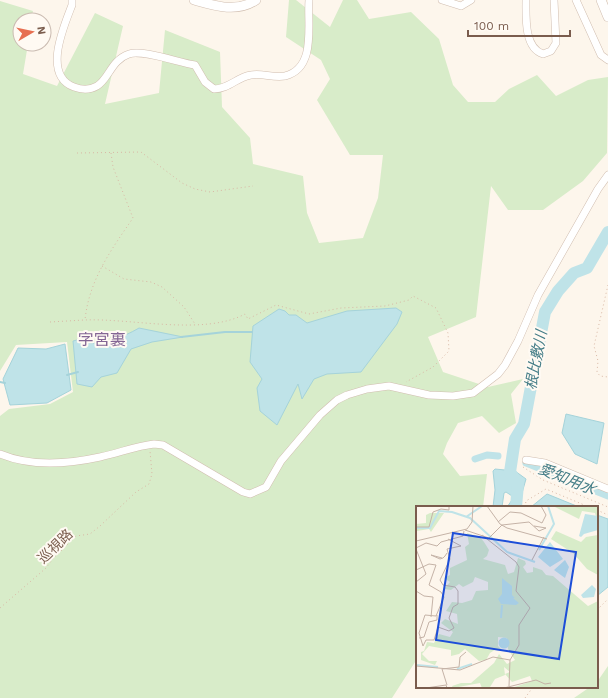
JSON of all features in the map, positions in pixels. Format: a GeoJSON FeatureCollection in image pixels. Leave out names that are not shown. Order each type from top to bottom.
{"type":"FeatureCollection","features":[{"type":"Feature","properties":{"kind":"street"},"geometry":{"type":"LineString","coordinates":[[72,0],[72,5],[56,61],[60,76],[71,86],[80,89],[90,89],[100,85],[119,59],[130,53],[154,56],[195,65],[205,82],[214,89],[227,87],[240,78],[251,75],[285,76],[295,71],[306,59],[309,0]]}},
{"type":"Feature","properties":{"kind":"street"},"geometry":{"type":"LineString","coordinates":[[194,0],[229,8],[250,4],[256,0]]}},
{"type":"Feature","properties":{"kind":"street"},"geometry":{"type":"LineString","coordinates":[[442,0],[461,6],[471,0]]}},
{"type":"Feature","properties":{"kind":"street"},"geometry":{"type":"LineString","coordinates":[[526,0],[531,45],[537,52],[543,54],[551,50],[556,43],[554,0]]}},
{"type":"Feature","properties":{"kind":"street"},"geometry":{"type":"LineString","coordinates":[[576,0],[600,55],[608,60]]}},
{"type":"Feature","properties":{"kind":"street"},"geometry":{"type":"LineString","coordinates":[[602,0],[608,17]]}},
{"type":"Feature","properties":{"kind":"street"},"geometry":{"type":"LineString","coordinates":[[0,454],[29,462],[42,463],[95,458],[154,444],[163,445],[242,492],[250,494],[266,487],[271,482],[281,461],[320,415],[337,400],[367,389],[397,387],[429,395],[453,396],[473,393],[498,374],[505,365],[518,341],[538,295],[598,189],[608,175]]}},
{"type":"Feature","properties":{"kind":"street"},"geometry":{"type":"LineString","coordinates":[[526,460],[545,463],[608,489]]}},
{"type":"Feature","properties":{"kind":"path"},"geometry":{"type":"LineString","coordinates":[[77,153],[141,152],[182,183],[210,192],[253,186]]}},
{"type":"Feature","properties":{"kind":"path"},"geometry":{"type":"LineString","coordinates":[[85,320],[86,302],[94,281],[133,218],[113,167],[111,153]]}},
{"type":"Feature","properties":{"kind":"path"},"geometry":{"type":"LineString","coordinates":[[102,266],[124,279],[151,282],[162,287],[184,307],[195,324]]}},
{"type":"Feature","properties":{"kind":"path"},"geometry":{"type":"LineString","coordinates":[[608,285],[594,346],[598,361],[597,372],[600,376],[608,377]]}},
{"type":"Feature","properties":{"kind":"path"},"geometry":{"type":"LineString","coordinates":[[50,322],[85,320],[195,324],[234,320],[245,314],[248,319],[276,305],[309,314],[341,308],[385,306],[409,300],[413,296],[436,308],[448,333],[449,351],[433,367],[397,387]]}},
{"type":"Feature","properties":{"kind":"path","name":"巡視路"},"geometry":{"type":"LineString","coordinates":[[0,608],[46,568],[76,536],[90,534],[136,492],[149,484],[152,474],[150,452],[154,444]]}},
{"type":"Feature","properties":{"kind":"path"},"geometry":{"type":"LineString","coordinates":[[523,467],[543,480],[608,507]]}},
{"type":"Feature","properties":{"kind":"path"},"geometry":{"type":"LineString","coordinates":[[525,506],[526,501],[546,489],[587,506]]}},
{"type":"Feature","properties":{"kind":"path"},"geometry":{"type":"LineString","coordinates":[[598,510],[608,515]]}},
{"type":"Feature","properties":{"kind":"path"},"geometry":{"type":"LineString","coordinates":[[598,609],[608,599]]}},
{"type":"Feature","properties":{"kind":"path"},"geometry":{"type":"LineString","coordinates":[[525,698],[532,688]]}},
{"type":"Feature","properties":{"kind":"green space"},"geometry":{"type":"Polygon","coordinates":[[[289,0],[296,0],[330,27],[343,0],[357,0],[369,19],[411,12],[439,39],[453,85],[468,102],[495,102],[509,89],[537,75],[556,96],[588,80],[608,77],[607,153],[583,181],[543,210],[508,210],[491,186],[476,317],[428,337],[443,372],[488,387],[523,379],[511,394],[516,423],[499,433],[482,416],[458,423],[443,454],[460,476],[487,474],[483,506],[416,506],[416,661],[392,698],[0,698],[0,416],[9,409],[50,404],[73,392],[67,342],[16,345],[0,371],[0,1],[33,11],[12,12],[12,52],[27,52],[23,74],[57,86],[95,13],[123,26],[105,104],[159,93],[165,30],[220,52],[222,107],[250,138],[253,164],[303,176],[307,213],[319,243],[363,238],[378,198],[383,155],[350,155],[317,100],[330,79],[321,60],[286,37],[289,0]]]}},
{"type":"Feature","properties":{"kind":"green space"},"geometry":{"type":"Polygon","coordinates":[[[608,666],[608,698],[574,698],[589,688],[598,688],[598,681],[608,666]]]}},
{"type":"Feature","properties":{"kind":"water"},"geometry":{"type":"Polygon","coordinates":[[[396,308],[402,312],[397,324],[361,372],[327,374],[314,379],[302,399],[298,384],[277,425],[260,411],[257,388],[262,379],[250,362],[253,326],[279,309],[285,311],[289,315],[296,315],[307,323],[347,311],[396,308]]]}},
{"type":"Feature","properties":{"kind":"water"},"geometry":{"type":"Polygon","coordinates":[[[139,328],[183,337],[152,342],[131,349],[117,373],[101,377],[92,387],[77,384],[73,341],[77,340],[100,343],[125,335],[139,328]]]}},
{"type":"Feature","properties":{"kind":"water"},"geometry":{"type":"Polygon","coordinates":[[[65,344],[71,390],[47,403],[10,405],[3,379],[18,348],[46,349],[65,344]]]}},
{"type":"Feature","properties":{"kind":"water"},"geometry":{"type":"Polygon","coordinates":[[[566,414],[604,423],[597,464],[575,454],[562,433],[566,414]]]}},
{"type":"Feature","properties":{"kind":"water"},"geometry":{"type":"Polygon","coordinates":[[[495,469],[515,471],[526,479],[518,506],[508,506],[512,500],[512,496],[506,492],[504,493],[502,506],[493,506],[495,490],[493,471],[495,469]]]}},
{"type":"Feature","properties":{"kind":"water"},"geometry":{"type":"Polygon","coordinates":[[[547,494],[577,506],[532,506],[547,494]]]}},
{"type":"Feature","properties":{"kind":"water"},"geometry":{"type":"Polygon","coordinates":[[[598,515],[608,519],[608,587],[598,595],[598,515]]]}},
{"type":"Feature","properties":{"kind":"waterway","name":"根比敷川"},"geometry":{"type":"LineString","coordinates":[[516,506],[518,484],[510,472],[515,439],[524,424],[545,312],[558,291],[574,273],[587,268],[608,232]]}},
{"type":"Feature","properties":{"kind":"waterway"},"geometry":{"type":"LineString","coordinates":[[181,337],[225,332],[252,332]]}},
{"type":"Feature","properties":{"kind":"waterway"},"geometry":{"type":"LineString","coordinates":[[67,375],[78,372]]}},
{"type":"Feature","properties":{"kind":"waterway"},"geometry":{"type":"LineString","coordinates":[[0,382],[5,383]]}},
{"type":"Feature","properties":{"kind":"waterway","name":"愛知用水"},"geometry":{"type":"LineString","coordinates":[[475,459],[487,455],[498,456]]}},
{"type":"Feature","properties":{"kind":"waterway","name":"愛知用水"},"geometry":{"type":"LineString","coordinates":[[526,463],[608,496]]}},
{"type":"Feature","properties":{"kind":"district","name":"字宮裏"},"geometry":{"type":"Point","coordinates":[102,339]}}]}
